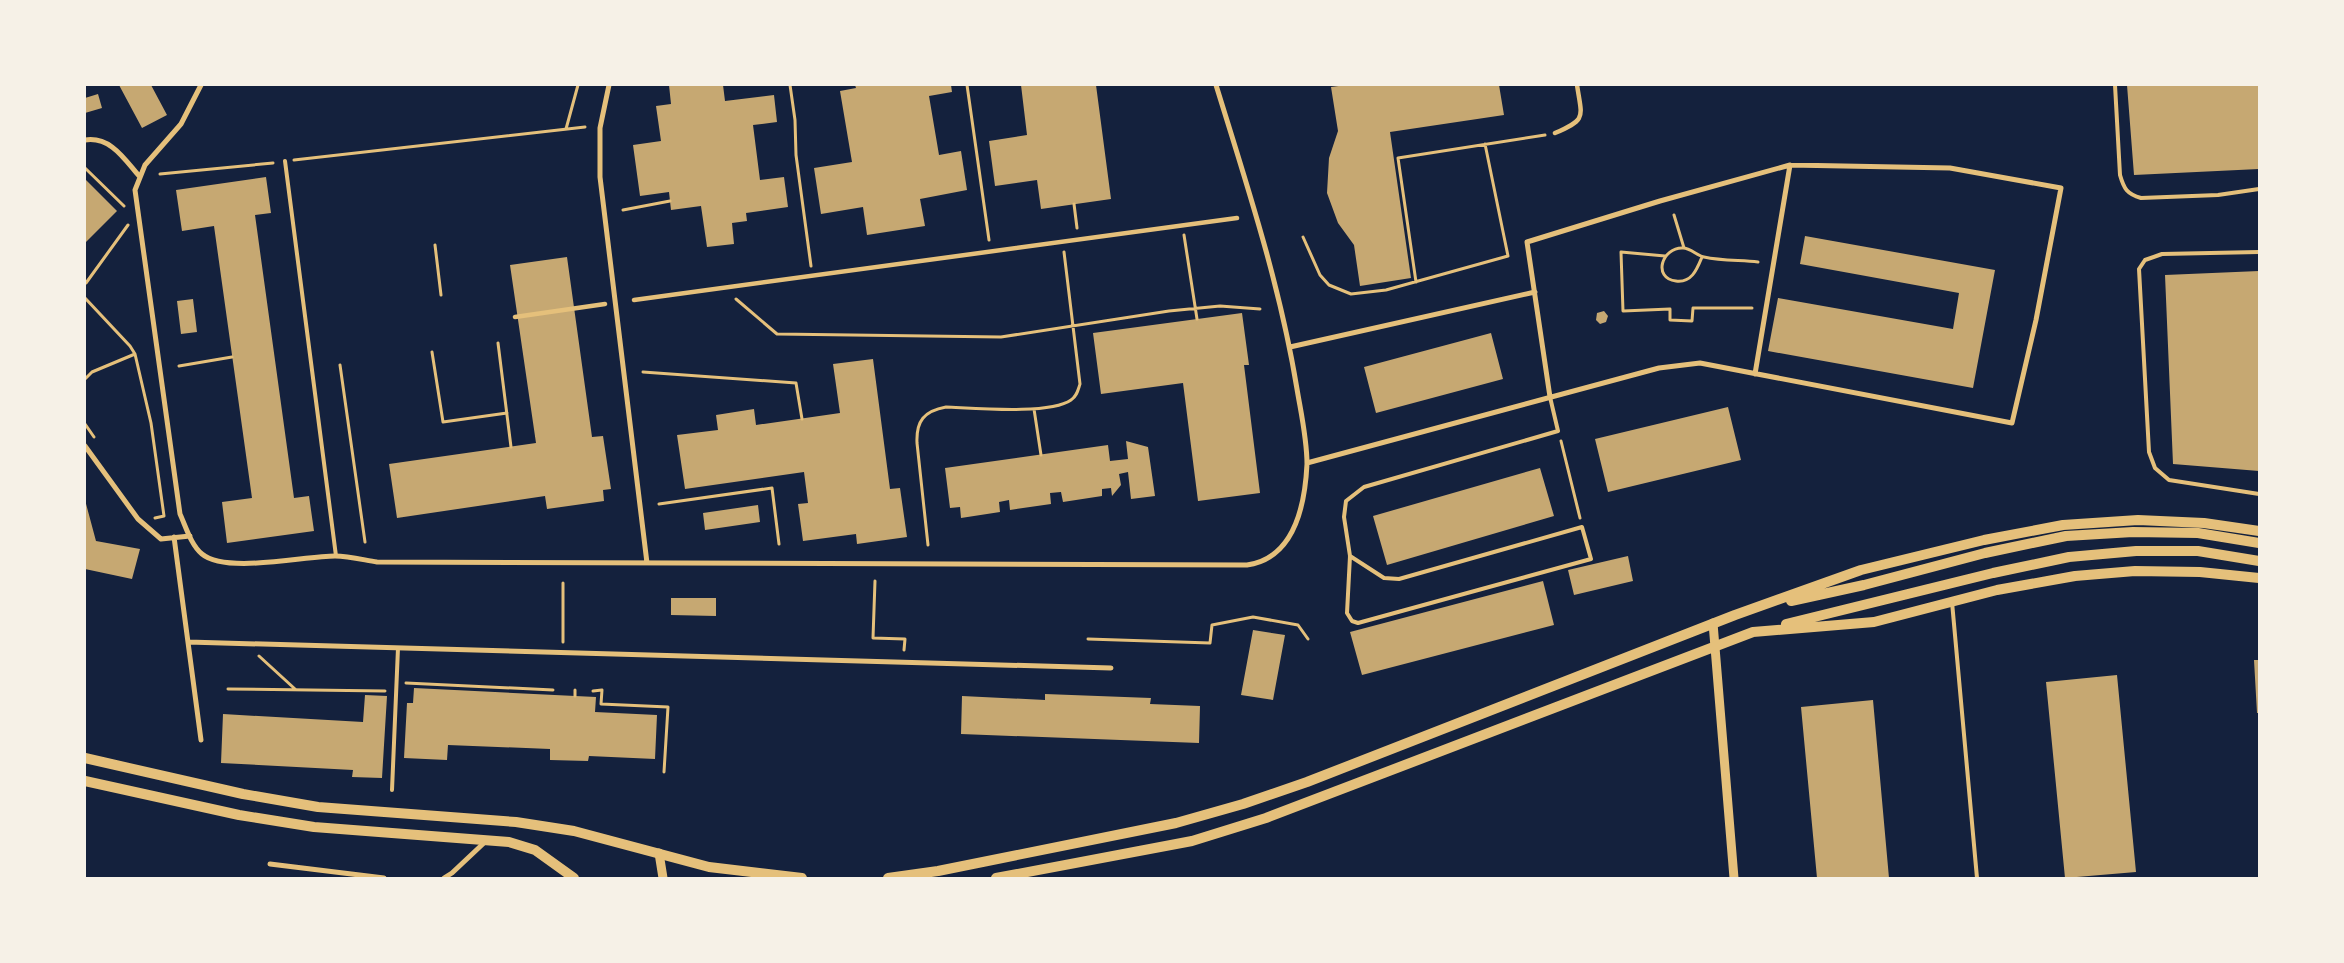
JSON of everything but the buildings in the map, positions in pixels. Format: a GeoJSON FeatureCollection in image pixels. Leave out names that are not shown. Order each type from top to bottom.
{"type":"FeatureCollection","features":[{"type":"Feature","properties":{"kind":"main road"},"geometry":{"type":"LineString","coordinates":[[888,878],[938,871],[1176,823],[1243,804],[1307,782],[1713,623],[1861,570],[1984,540],[2063,525],[2148,520],[2204,523],[2259,531]]}},
{"type":"Feature","properties":{"kind":"main road"},"geometry":{"type":"LineString","coordinates":[[1748,610],[1864,585],[1985,553],[2066,536],[2133,532],[2198,533],[2259,543]]}},
{"type":"Feature","properties":{"kind":"main road"},"geometry":{"type":"LineString","coordinates":[[996,878],[1192,841],[1266,818],[1753,632],[1993,573],[2069,557],[2136,551],[2198,551],[2259,561]]}},
{"type":"Feature","properties":{"kind":"main road"},"geometry":{"type":"LineString","coordinates":[[1753,632],[1874,622],[1997,590],[2075,576],[2135,571],[2200,572],[2259,578]]}},
{"type":"Feature","properties":{"kind":"main road"},"geometry":{"type":"LineString","coordinates":[[85,758],[243,794],[318,807],[516,822],[574,831],[710,867],[802,878]]}},
{"type":"Feature","properties":{"kind":"main road"},"geometry":{"type":"LineString","coordinates":[[85,781],[239,815],[314,827],[509,842],[535,850],[574,878]]}},
{"type":"Feature","properties":{"kind":"street"},"geometry":{"type":"LineString","coordinates":[[201,85],[181,124],[145,165],[135,190],[180,514],[201,554],[215,562],[236,564],[336,556],[377,562],[1247,565],[1267,560],[1286,543],[1296,524],[1302,501],[1307,463],[1290,347],[1253,205],[1216,85]]}},
{"type":"Feature","properties":{"kind":"street"},"geometry":{"type":"LineString","coordinates":[[609,85],[600,128],[600,177],[647,563]]}},
{"type":"Feature","properties":{"kind":"street"},"geometry":{"type":"LineString","coordinates":[[1555,133],[1576,124],[1580,119],[1577,85]]}},
{"type":"Feature","properties":{"kind":"street"},"geometry":{"type":"LineString","coordinates":[[85,140],[108,142],[140,177]]}},
{"type":"Feature","properties":{"kind":"street"},"geometry":{"type":"LineString","coordinates":[[1307,463],[1659,368],[1700,364],[2012,424],[2036,320],[2061,188],[1950,168],[1790,165],[1660,201],[1528,242],[1550,397]]}},
{"type":"Feature","properties":{"kind":"street"},"geometry":{"type":"LineString","coordinates":[[1755,374],[1790,165]]}},
{"type":"Feature","properties":{"kind":"street"},"geometry":{"type":"LineString","coordinates":[[634,300],[1237,218]]}},
{"type":"Feature","properties":{"kind":"street"},"geometry":{"type":"LineString","coordinates":[[1290,347],[1535,292]]}},
{"type":"Feature","properties":{"kind":"street"},"geometry":{"type":"LineString","coordinates":[[515,317],[605,304]]}},
{"type":"Feature","properties":{"kind":"street"},"geometry":{"type":"LineString","coordinates":[[85,446],[138,519],[161,539],[190,536]]}},
{"type":"Feature","properties":{"kind":"street"},"geometry":{"type":"LineString","coordinates":[[174,537],[201,740]]}},
{"type":"Feature","properties":{"kind":"street"},"geometry":{"type":"LineString","coordinates":[[1713,623],[1734,878]]}},
{"type":"Feature","properties":{"kind":"street"},"geometry":{"type":"LineString","coordinates":[[188,642],[1111,668]]}},
{"type":"Feature","properties":{"kind":"street"},"geometry":{"type":"LineString","coordinates":[[444,878],[452,873],[486,841]]}},
{"type":"Feature","properties":{"kind":"street"},"geometry":{"type":"LineString","coordinates":[[659,853],[663,878]]}},
{"type":"Feature","properties":{"kind":"street"},"geometry":{"type":"LineString","coordinates":[[270,864],[384,878]]}},
{"type":"Feature","properties":{"kind":"lane"},"geometry":{"type":"LineString","coordinates":[[2115,85],[2120,175],[2124,188],[2131,195],[2141,198],[2209,195],[2259,189]]}},
{"type":"Feature","properties":{"kind":"lane"},"geometry":{"type":"LineString","coordinates":[[284,161],[336,556]]}},
{"type":"Feature","properties":{"kind":"lane"},"geometry":{"type":"LineString","coordinates":[[2259,252],[2162,254],[2146,260],[2139,269],[2149,452],[2155,468],[2169,480],[2259,494]]}},
{"type":"Feature","properties":{"kind":"lane"},"geometry":{"type":"LineString","coordinates":[[1350,556],[1384,578],[1399,579],[1582,527],[1590,558],[1358,623],[1352,621],[1347,613],[1350,556],[1344,508],[1346,500],[1364,486],[1558,431],[1550,397]]}},
{"type":"Feature","properties":{"kind":"lane"},"geometry":{"type":"LineString","coordinates":[[1952,602],[1976,878]]}},
{"type":"Feature","properties":{"kind":"lane"},"geometry":{"type":"LineString","coordinates":[[392,790],[398,648]]}},
{"type":"Feature","properties":{"kind":"path"},"geometry":{"type":"LineString","coordinates":[[566,129],[578,85]]}},
{"type":"Feature","properties":{"kind":"path"},"geometry":{"type":"LineString","coordinates":[[790,85],[795,120],[796,156],[812,275]]}},
{"type":"Feature","properties":{"kind":"path"},"geometry":{"type":"LineString","coordinates":[[967,85],[990,251]]}},
{"type":"Feature","properties":{"kind":"path"},"geometry":{"type":"LineString","coordinates":[[160,174],[585,127]]}},
{"type":"Feature","properties":{"kind":"path"},"geometry":{"type":"LineString","coordinates":[[1416,282],[1398,158],[1555,133]]}},
{"type":"Feature","properties":{"kind":"path"},"geometry":{"type":"LineString","coordinates":[[1303,237],[1320,275],[1329,285],[1351,294],[1364,294],[1416,282],[1508,256],[1485,144]]}},
{"type":"Feature","properties":{"kind":"path"},"geometry":{"type":"LineString","coordinates":[[85,168],[126,209]]}},
{"type":"Feature","properties":{"kind":"path"},"geometry":{"type":"LineString","coordinates":[[623,210],[670,201]]}},
{"type":"Feature","properties":{"kind":"path"},"geometry":{"type":"LineString","coordinates":[[1074,204],[1078,240]]}},
{"type":"Feature","properties":{"kind":"path"},"geometry":{"type":"LineString","coordinates":[[1674,215],[1684,248]]}},
{"type":"Feature","properties":{"kind":"path"},"geometry":{"type":"LineString","coordinates":[[127,218],[130,234]]}},
{"type":"Feature","properties":{"kind":"path"},"geometry":{"type":"LineString","coordinates":[[85,282],[128,225]]}},
{"type":"Feature","properties":{"kind":"path"},"geometry":{"type":"LineString","coordinates":[[1182,226],[1197,319]]}},
{"type":"Feature","properties":{"kind":"path"},"geometry":{"type":"LineString","coordinates":[[928,545],[916,443],[916,432],[925,415],[934,409],[946,407],[1034,409],[1060,405],[1070,401],[1077,394],[1080,384],[1062,242]]}},
{"type":"Feature","properties":{"kind":"path"},"geometry":{"type":"LineString","coordinates":[[435,245],[441,295]]}},
{"type":"Feature","properties":{"kind":"path"},"geometry":{"type":"LineString","coordinates":[[1702,257],[1693,276],[1684,281],[1675,281],[1667,278],[1662,271],[1661,263],[1665,256],[1676,249],[1684,248],[1702,257],[1758,262]]}},
{"type":"Feature","properties":{"kind":"path"},"geometry":{"type":"LineString","coordinates":[[1665,256],[1621,252],[1623,311],[1670,309],[1670,320],[1692,320],[1694,308],[1752,308]]}},
{"type":"Feature","properties":{"kind":"path"},"geometry":{"type":"LineString","coordinates":[[724,288],[777,334],[1001,337],[1220,306],[1260,309]]}},
{"type":"Feature","properties":{"kind":"path"},"geometry":{"type":"LineString","coordinates":[[85,298],[130,346],[135,354],[151,423],[164,516],[156,518],[147,517]]}},
{"type":"Feature","properties":{"kind":"path"},"geometry":{"type":"LineString","coordinates":[[498,343],[512,447]]}},
{"type":"Feature","properties":{"kind":"path"},"geometry":{"type":"LineString","coordinates":[[432,352],[443,422],[507,413]]}},
{"type":"Feature","properties":{"kind":"path"},"geometry":{"type":"LineString","coordinates":[[85,379],[92,372],[135,354]]}},
{"type":"Feature","properties":{"kind":"path"},"geometry":{"type":"LineString","coordinates":[[179,366],[232,357]]}},
{"type":"Feature","properties":{"kind":"path"},"geometry":{"type":"LineString","coordinates":[[340,365],[365,542]]}},
{"type":"Feature","properties":{"kind":"path"},"geometry":{"type":"LineString","coordinates":[[643,372],[796,383],[802,419]]}},
{"type":"Feature","properties":{"kind":"path"},"geometry":{"type":"LineString","coordinates":[[1034,409],[1041,455]]}},
{"type":"Feature","properties":{"kind":"path"},"geometry":{"type":"LineString","coordinates":[[85,424],[96,439]]}},
{"type":"Feature","properties":{"kind":"path"},"geometry":{"type":"LineString","coordinates":[[1558,431],[1568,462],[1582,527]]}},
{"type":"Feature","properties":{"kind":"path"},"geometry":{"type":"LineString","coordinates":[[659,504],[772,488],[779,544]]}},
{"type":"Feature","properties":{"kind":"path"},"geometry":{"type":"LineString","coordinates":[[875,581],[873,638],[905,640],[904,656]]}},
{"type":"Feature","properties":{"kind":"path"},"geometry":{"type":"LineString","coordinates":[[562,583],[563,641]]}},
{"type":"Feature","properties":{"kind":"path"},"geometry":{"type":"LineString","coordinates":[[1088,639],[1210,643],[1212,625],[1253,617],[1275,619],[1298,625],[1308,639]]}},
{"type":"Feature","properties":{"kind":"path"},"geometry":{"type":"LineString","coordinates":[[253,651],[296,690]]}},
{"type":"Feature","properties":{"kind":"path"},"geometry":{"type":"LineString","coordinates":[[397,683],[553,690]]}},
{"type":"Feature","properties":{"kind":"path"},"geometry":{"type":"LineString","coordinates":[[228,689],[396,692]]}},
{"type":"Feature","properties":{"kind":"path"},"geometry":{"type":"LineString","coordinates":[[575,690],[575,696]]}},
{"type":"Feature","properties":{"kind":"path"},"geometry":{"type":"LineString","coordinates":[[593,690],[602,690],[601,704],[668,707],[664,772]]}}]}
